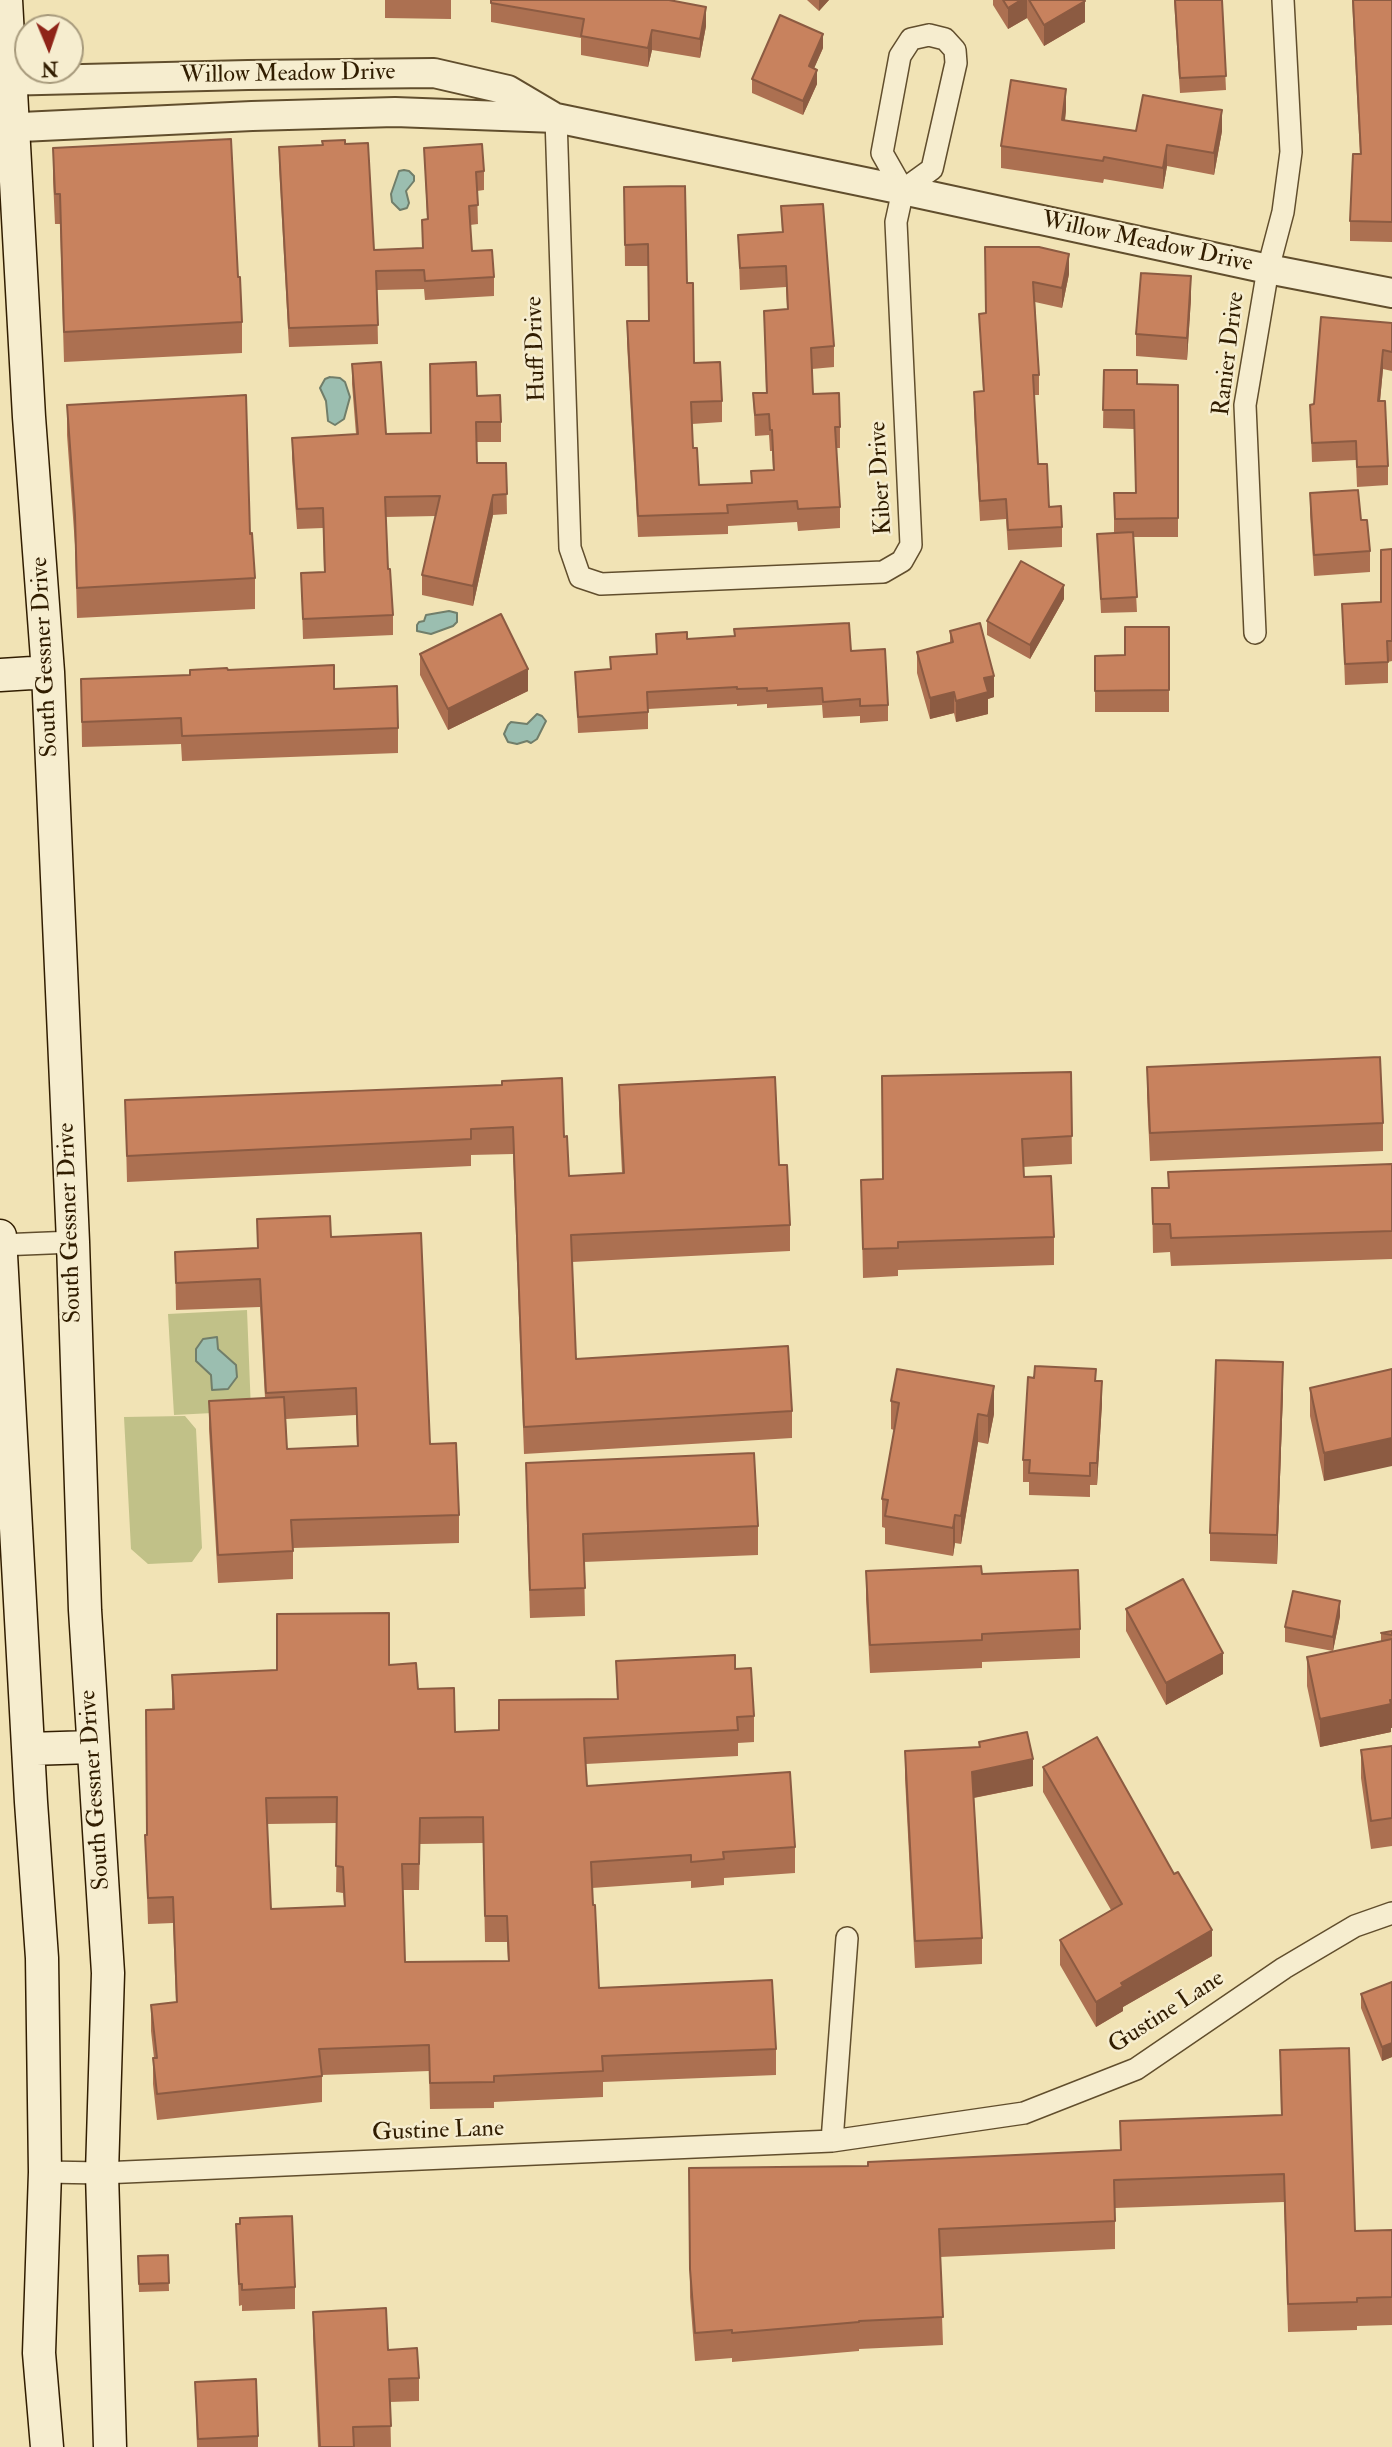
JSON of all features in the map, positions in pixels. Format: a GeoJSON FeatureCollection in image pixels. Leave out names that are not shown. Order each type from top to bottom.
{"type":"FeatureCollection","features":[{"type":"Feature","properties":{"kind":"main road","name":"South Gessner Drive"},"geometry":{"type":"LineString","coordinates":[[6,0],[6,128],[48,672],[73,1242],[78,1444],[93,1747],[108,1973],[102,2173],[110,2447]]}},
{"type":"Feature","properties":{"kind":"main road"},"geometry":{"type":"LineString","coordinates":[[0,675],[48,672]]}},
{"type":"Feature","properties":{"kind":"main road"},"geometry":{"type":"LineString","coordinates":[[0,1236],[42,1958],[45,2172],[39,2353],[47,2447]]}},
{"type":"Feature","properties":{"kind":"main road"},"geometry":{"type":"LineString","coordinates":[[29,1749],[93,1747]]}},
{"type":"Feature","properties":{"kind":"street","name":"Ranier Drive"},"geometry":{"type":"LineString","coordinates":[[1255,633],[1245,405],[1268,269],[1283,212],[1291,152],[1283,0]]}},
{"type":"Feature","properties":{"kind":"street"},"geometry":{"type":"LineString","coordinates":[[929,35],[945,39],[954,50],[956,63],[932,169],[903,190],[882,153],[900,56],[911,39],[929,35]]}},
{"type":"Feature","properties":{"kind":"street","name":"Willow Meadow Drive"},"geometry":{"type":"LineString","coordinates":[[5,80],[434,74],[508,90],[556,118]]}},
{"type":"Feature","properties":{"kind":"street","name":"Willow Meadow Drive"},"geometry":{"type":"LineString","coordinates":[[6,128],[395,112],[556,118],[1392,293]]}},
{"type":"Feature","properties":{"kind":"street","name":"Huff Drive"},"geometry":{"type":"LineString","coordinates":[[556,118],[570,548],[580,577]]}},
{"type":"Feature","properties":{"kind":"street","name":"Kiber Drive"},"geometry":{"type":"LineString","coordinates":[[580,577],[601,584],[883,572],[902,561],[911,545],[896,222],[903,190]]}},
{"type":"Feature","properties":{"kind":"street"},"geometry":{"type":"LineString","coordinates":[[0,1245],[73,1242]]}},
{"type":"Feature","properties":{"kind":"street","name":"Gustine Lane"},"geometry":{"type":"LineString","coordinates":[[45,2172],[102,2173],[832,2141],[1024,2113],[1136,2069],[1284,1968],[1355,1926],[1392,1913]]}},
{"type":"Feature","properties":{"kind":"street"},"geometry":{"type":"LineString","coordinates":[[832,2141],[847,1938]]}},
{"type":"Feature","properties":{"kind":"green space"},"geometry":{"type":"Polygon","coordinates":[[[247,1310],[251,1411],[174,1415],[168,1314],[247,1310]]]}},
{"type":"Feature","properties":{"kind":"green space"},"geometry":{"type":"Polygon","coordinates":[[[185,1416],[196,1429],[202,1548],[192,1562],[148,1564],[131,1549],[124,1417],[185,1416]]]}},
{"type":"Feature","properties":{"kind":"shaded area"},"geometry":{"type":"Polygon","coordinates":[[[404,170],[414,176],[414,181],[406,191],[409,203],[407,208],[400,210],[392,202],[391,194],[399,171],[404,170]]]}},
{"type":"Feature","properties":{"kind":"shaded area"},"geometry":{"type":"Polygon","coordinates":[[[340,378],[345,382],[350,397],[344,419],[335,425],[328,421],[326,401],[320,388],[325,379],[340,378]]]}},
{"type":"Feature","properties":{"kind":"shaded area"},"geometry":{"type":"Polygon","coordinates":[[[449,611],[457,613],[457,622],[453,626],[431,634],[417,631],[417,625],[424,621],[426,615],[449,611]]]}},
{"type":"Feature","properties":{"kind":"shaded area"},"geometry":{"type":"Polygon","coordinates":[[[537,714],[546,721],[537,739],[531,743],[508,742],[504,734],[511,722],[527,724],[537,714]]]}},
{"type":"Feature","properties":{"kind":"shaded area"},"geometry":{"type":"Polygon","coordinates":[[[217,1337],[218,1349],[236,1365],[237,1377],[228,1389],[212,1390],[211,1375],[196,1361],[196,1349],[203,1339],[217,1337]]]}},
{"type":"Feature","properties":{"kind":"building"},"geometry":{"type":"Polygon","coordinates":[[[491,0],[669,0],[706,7],[700,39],[652,30],[648,48],[581,36],[584,19],[491,3],[491,0]]]}},
{"type":"Feature","properties":{"kind":"building"},"geometry":{"type":"Polygon","coordinates":[[[1003,0],[1021,0],[1008,8],[1003,0]]]}},
{"type":"Feature","properties":{"kind":"building"},"geometry":{"type":"Polygon","coordinates":[[[1029,0],[1084,0],[1085,1],[1044,25],[1029,0]]]}},
{"type":"Feature","properties":{"kind":"building"},"geometry":{"type":"Polygon","coordinates":[[[1175,0],[1222,0],[1226,76],[1180,78],[1175,0]]]}},
{"type":"Feature","properties":{"kind":"building"},"geometry":{"type":"Polygon","coordinates":[[[1353,0],[1392,0],[1392,222],[1350,221],[1353,154],[1361,154],[1353,0]]]}},
{"type":"Feature","properties":{"kind":"building"},"geometry":{"type":"Polygon","coordinates":[[[780,15],[823,34],[809,66],[817,70],[803,101],[752,79],[780,15]]]}},
{"type":"Feature","properties":{"kind":"building"},"geometry":{"type":"Polygon","coordinates":[[[1011,80],[1066,89],[1062,120],[1136,131],[1143,95],[1222,110],[1214,153],[1167,145],[1163,168],[1104,157],[1103,161],[1001,146],[1011,80]]]}},
{"type":"Feature","properties":{"kind":"building"},"geometry":{"type":"Polygon","coordinates":[[[231,139],[242,322],[64,332],[60,194],[55,194],[53,148],[231,139]]]}},
{"type":"Feature","properties":{"kind":"building"},"geometry":{"type":"Polygon","coordinates":[[[345,140],[345,144],[368,143],[374,250],[423,248],[422,220],[428,219],[424,148],[482,144],[484,171],[476,172],[478,205],[469,206],[472,251],[492,250],[494,277],[425,281],[424,270],[376,271],[378,325],[289,328],[279,147],[323,145],[322,141],[345,140]]]}},
{"type":"Feature","properties":{"kind":"building"},"geometry":{"type":"Polygon","coordinates":[[[685,186],[687,283],[693,283],[694,363],[720,362],[722,401],[691,402],[693,448],[697,448],[699,485],[752,483],[751,471],[774,470],[769,414],[755,415],[753,393],[767,393],[764,311],[788,309],[786,266],[740,268],[738,235],[783,232],[781,206],[823,204],[834,346],[811,348],[813,394],[839,393],[840,427],[835,427],[840,507],[798,509],[797,501],[727,505],[728,513],[638,516],[627,321],[649,321],[648,244],[625,245],[624,187],[685,186]]]}},
{"type":"Feature","properties":{"kind":"building"},"geometry":{"type":"Polygon","coordinates":[[[985,247],[1039,247],[1069,254],[1062,288],[1033,282],[1039,375],[1033,375],[1038,464],[1047,464],[1049,507],[1061,506],[1062,527],[1008,530],[1006,499],[980,501],[974,392],[984,391],[979,314],[986,313],[985,247]]]}},
{"type":"Feature","properties":{"kind":"building"},"geometry":{"type":"Polygon","coordinates":[[[1141,273],[1191,276],[1187,338],[1136,334],[1141,273]]]}},
{"type":"Feature","properties":{"kind":"building"},"geometry":{"type":"Polygon","coordinates":[[[1321,317],[1392,323],[1392,352],[1383,350],[1378,401],[1385,401],[1388,466],[1357,467],[1356,441],[1312,443],[1310,405],[1314,404],[1321,317]]]}},
{"type":"Feature","properties":{"kind":"building"},"geometry":{"type":"Polygon","coordinates":[[[381,362],[386,434],[431,433],[430,364],[476,362],[477,396],[500,395],[501,422],[476,422],[477,463],[506,463],[507,494],[493,495],[473,586],[422,575],[440,496],[385,497],[393,615],[303,619],[301,573],[325,572],[323,508],[297,509],[292,438],[358,434],[352,364],[381,362]]]}},
{"type":"Feature","properties":{"kind":"building"},"geometry":{"type":"Polygon","coordinates":[[[1104,370],[1137,370],[1137,384],[1178,385],[1178,518],[1115,519],[1114,493],[1136,493],[1134,410],[1103,410],[1104,370]]]}},
{"type":"Feature","properties":{"kind":"building"},"geometry":{"type":"Polygon","coordinates":[[[246,395],[250,534],[252,533],[255,578],[77,588],[67,405],[246,395]]]}},
{"type":"Feature","properties":{"kind":"building"},"geometry":{"type":"Polygon","coordinates":[[[1358,490],[1361,520],[1367,520],[1370,551],[1314,555],[1310,493],[1358,490]]]}},
{"type":"Feature","properties":{"kind":"building"},"geometry":{"type":"Polygon","coordinates":[[[1133,532],[1137,597],[1101,599],[1097,534],[1133,532]]]}},
{"type":"Feature","properties":{"kind":"building"},"geometry":{"type":"Polygon","coordinates":[[[1392,549],[1392,641],[1387,641],[1388,662],[1345,664],[1342,604],[1381,602],[1381,550],[1392,549]]]}},
{"type":"Feature","properties":{"kind":"building"},"geometry":{"type":"Polygon","coordinates":[[[1021,561],[1064,585],[1030,645],[987,621],[1021,561]]]}},
{"type":"Feature","properties":{"kind":"building"},"geometry":{"type":"Polygon","coordinates":[[[501,614],[528,669],[448,709],[420,654],[501,614]]]}},
{"type":"Feature","properties":{"kind":"building"},"geometry":{"type":"Polygon","coordinates":[[[849,623],[851,651],[885,649],[888,705],[860,706],[860,699],[823,702],[822,688],[767,691],[767,688],[737,687],[647,692],[648,712],[578,717],[575,672],[611,669],[610,657],[657,654],[656,634],[687,632],[687,639],[735,636],[734,629],[849,623]]]}},
{"type":"Feature","properties":{"kind":"building"},"geometry":{"type":"Polygon","coordinates":[[[980,623],[994,676],[984,678],[988,692],[956,701],[954,692],[930,698],[917,652],[953,642],[950,631],[980,623]]]}},
{"type":"Feature","properties":{"kind":"building"},"geometry":{"type":"Polygon","coordinates":[[[1125,627],[1169,627],[1169,690],[1095,691],[1095,656],[1125,655],[1125,627]]]}},
{"type":"Feature","properties":{"kind":"building"},"geometry":{"type":"Polygon","coordinates":[[[334,665],[334,689],[397,686],[398,728],[182,736],[181,718],[82,722],[81,679],[190,675],[190,670],[334,665]]]}},
{"type":"Feature","properties":{"kind":"building"},"geometry":{"type":"Polygon","coordinates":[[[1380,1057],[1383,1123],[1150,1133],[1147,1067],[1380,1057]]]}},
{"type":"Feature","properties":{"kind":"building"},"geometry":{"type":"Polygon","coordinates":[[[1071,1072],[1072,1136],[1022,1139],[1024,1177],[1051,1176],[1054,1237],[898,1242],[898,1248],[863,1249],[861,1180],[883,1179],[882,1076],[1071,1072]]]}},
{"type":"Feature","properties":{"kind":"building"},"geometry":{"type":"Polygon","coordinates":[[[775,1077],[779,1165],[787,1165],[790,1225],[571,1235],[576,1359],[788,1346],[792,1411],[524,1427],[513,1127],[471,1129],[471,1139],[127,1156],[125,1100],[502,1085],[502,1081],[562,1078],[564,1137],[567,1136],[569,1176],[624,1173],[619,1085],[775,1077]]]}},
{"type":"Feature","properties":{"kind":"building"},"geometry":{"type":"Polygon","coordinates":[[[1392,1164],[1392,1231],[1171,1238],[1170,1224],[1153,1224],[1152,1188],[1169,1188],[1168,1172],[1392,1164]]]}},
{"type":"Feature","properties":{"kind":"building"},"geometry":{"type":"Polygon","coordinates":[[[330,1216],[331,1237],[421,1233],[430,1444],[456,1443],[459,1515],[291,1520],[293,1551],[218,1555],[209,1401],[284,1397],[287,1449],[358,1446],[356,1388],[266,1393],[260,1279],[176,1283],[175,1252],[258,1248],[257,1219],[330,1216]]]}},
{"type":"Feature","properties":{"kind":"building"},"geometry":{"type":"Polygon","coordinates":[[[1216,1360],[1283,1362],[1277,1535],[1210,1533],[1216,1360]]]}},
{"type":"Feature","properties":{"kind":"building"},"geometry":{"type":"Polygon","coordinates":[[[1035,1366],[1096,1369],[1095,1381],[1102,1381],[1097,1463],[1090,1463],[1090,1476],[1029,1473],[1030,1460],[1023,1460],[1028,1377],[1034,1378],[1035,1366]]]}},
{"type":"Feature","properties":{"kind":"building"},"geometry":{"type":"Polygon","coordinates":[[[897,1369],[994,1386],[988,1416],[978,1414],[961,1516],[955,1515],[953,1528],[885,1516],[888,1500],[882,1499],[899,1403],[891,1401],[897,1369]]]}},
{"type":"Feature","properties":{"kind":"building"},"geometry":{"type":"Polygon","coordinates":[[[1392,1369],[1392,1438],[1324,1453],[1310,1388],[1392,1369]]]}},
{"type":"Feature","properties":{"kind":"building"},"geometry":{"type":"Polygon","coordinates":[[[754,1453],[758,1526],[583,1534],[585,1588],[530,1590],[526,1463],[754,1453]]]}},
{"type":"Feature","properties":{"kind":"building"},"geometry":{"type":"Polygon","coordinates":[[[981,1566],[982,1574],[1078,1570],[1080,1629],[982,1634],[982,1640],[870,1645],[866,1571],[981,1566]]]}},
{"type":"Feature","properties":{"kind":"building"},"geometry":{"type":"Polygon","coordinates":[[[1183,1579],[1223,1653],[1166,1683],[1126,1609],[1183,1579]]]}},
{"type":"Feature","properties":{"kind":"building"},"geometry":{"type":"Polygon","coordinates":[[[1293,1591],[1340,1601],[1333,1637],[1285,1627],[1293,1591]]]}},
{"type":"Feature","properties":{"kind":"building"},"geometry":{"type":"Polygon","coordinates":[[[389,1613],[389,1665],[416,1663],[418,1689],[454,1688],[455,1732],[499,1730],[499,1700],[618,1699],[616,1661],[735,1655],[735,1669],[751,1668],[754,1716],[737,1717],[738,1730],[584,1738],[587,1786],[790,1772],[795,1847],[723,1852],[724,1859],[691,1862],[691,1855],[591,1862],[593,1905],[599,1988],[772,1980],[776,2049],[602,2056],[603,2071],[494,2076],[494,2082],[430,2083],[429,2045],[319,2049],[322,2076],[157,2094],[153,2058],[157,2058],[151,2005],[177,2002],[173,1897],[148,1898],[145,1835],[146,1710],[174,1709],[172,1675],[277,1670],[277,1614],[389,1613]],[[337,1797],[266,1798],[271,1909],[345,1906],[343,1867],[336,1866],[337,1797]],[[483,1817],[420,1818],[419,1864],[402,1864],[405,1962],[509,1961],[507,1916],[485,1916],[483,1817]]]}},
{"type":"Feature","properties":{"kind":"building"},"geometry":{"type":"Polygon","coordinates":[[[1392,1639],[1391,1704],[1320,1719],[1307,1657],[1392,1639]]]}},
{"type":"Feature","properties":{"kind":"building"},"geometry":{"type":"Polygon","coordinates":[[[1027,1732],[1033,1759],[972,1772],[982,1938],[915,1941],[905,1751],[980,1747],[979,1742],[1027,1732]]]}},
{"type":"Feature","properties":{"kind":"building"},"geometry":{"type":"Polygon","coordinates":[[[1097,1737],[1174,1874],[1178,1872],[1212,1930],[1121,1983],[1123,1986],[1096,2002],[1060,1940],[1122,1904],[1043,1767],[1097,1737]]]}},
{"type":"Feature","properties":{"kind":"building"},"geometry":{"type":"Polygon","coordinates":[[[1392,1746],[1392,1818],[1371,1821],[1361,1750],[1392,1746]]]}},
{"type":"Feature","properties":{"kind":"building"},"geometry":{"type":"Polygon","coordinates":[[[1392,1982],[1392,2043],[1382,2047],[1361,1994],[1392,1982]]]}},
{"type":"Feature","properties":{"kind":"building"},"geometry":{"type":"Polygon","coordinates":[[[1349,2048],[1355,2231],[1392,2230],[1392,2297],[1357,2298],[1357,2302],[1288,2304],[1284,2174],[1114,2180],[1115,2221],[939,2229],[943,2317],[859,2321],[732,2333],[732,2330],[695,2333],[690,2269],[689,2168],[868,2166],[868,2162],[1121,2150],[1120,2121],[1282,2115],[1280,2050],[1349,2048]]]}},
{"type":"Feature","properties":{"kind":"building"},"geometry":{"type":"Polygon","coordinates":[[[292,2216],[295,2287],[242,2290],[242,2284],[239,2284],[236,2224],[240,2224],[240,2218],[292,2216]]]}},
{"type":"Feature","properties":{"kind":"building"},"geometry":{"type":"Polygon","coordinates":[[[168,2255],[169,2283],[139,2284],[138,2256],[168,2255]]]}},
{"type":"Feature","properties":{"kind":"building"},"geometry":{"type":"Polygon","coordinates":[[[386,2308],[388,2350],[417,2348],[419,2378],[389,2379],[391,2426],[353,2427],[354,2447],[320,2447],[313,2312],[386,2308]]]}},
{"type":"Feature","properties":{"kind":"building"},"geometry":{"type":"Polygon","coordinates":[[[256,2379],[258,2436],[198,2439],[195,2382],[256,2379]]]}}]}
